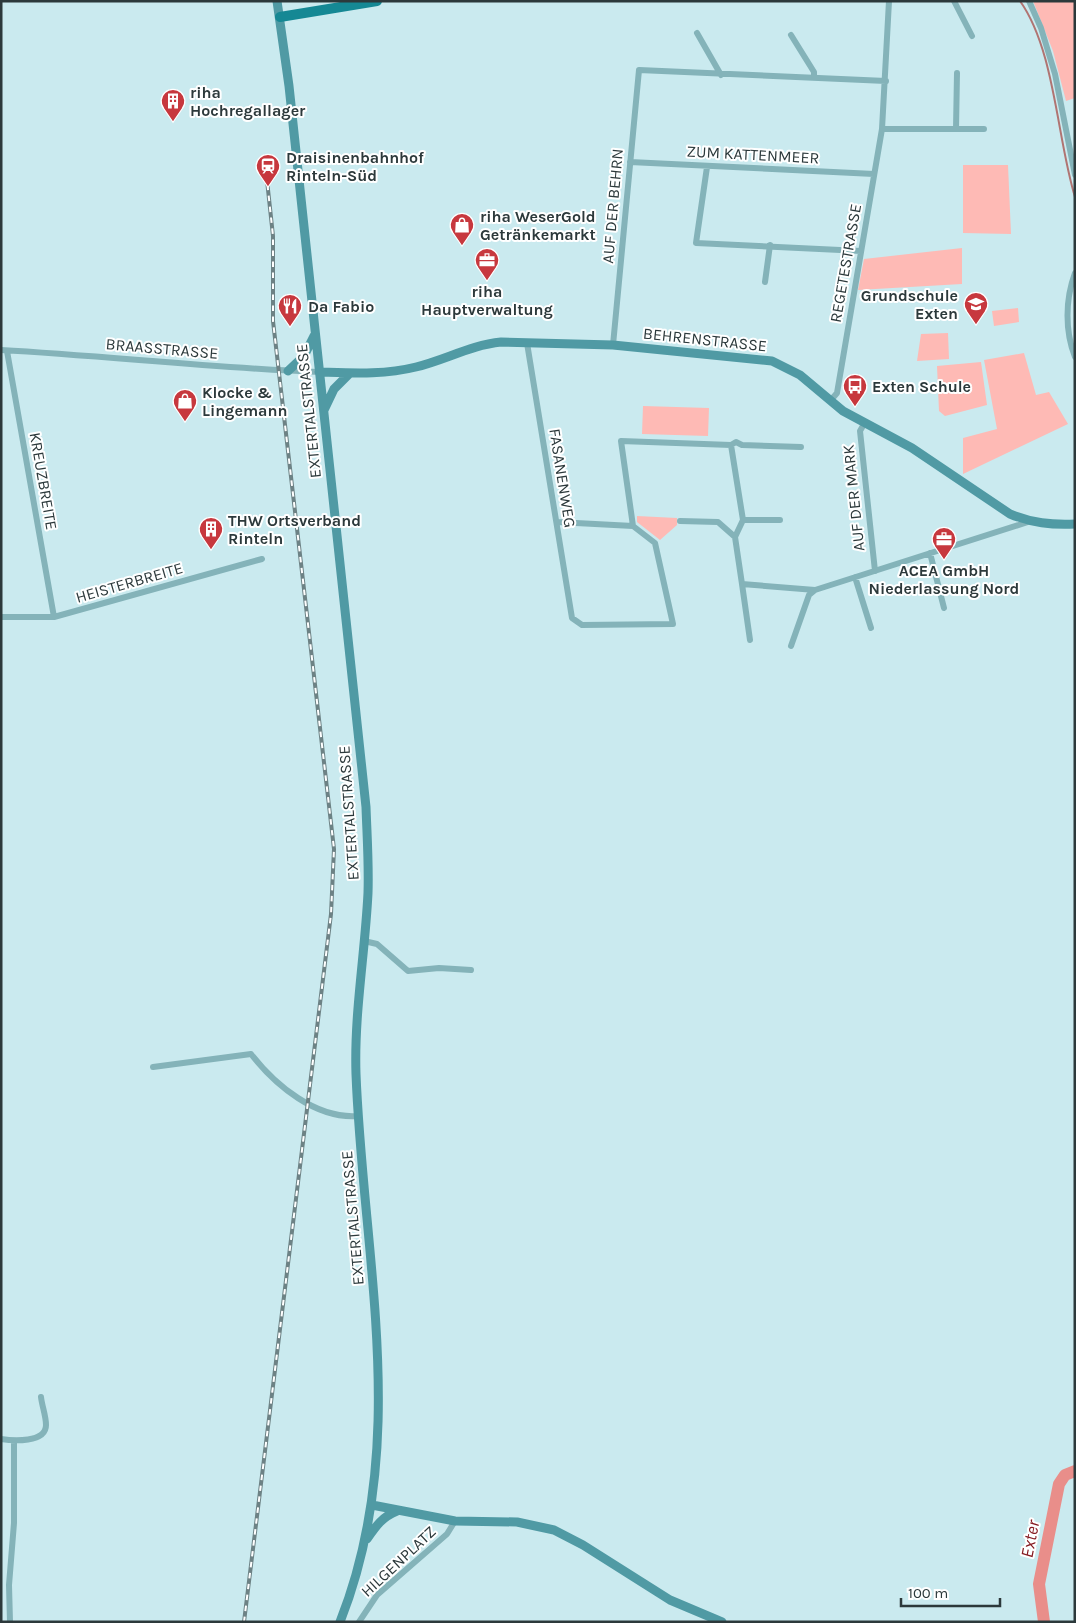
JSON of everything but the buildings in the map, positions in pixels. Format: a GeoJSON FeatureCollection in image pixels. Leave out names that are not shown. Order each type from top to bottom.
{"type":"FeatureCollection","features":[{"type":"Feature","properties":{"kind":"main road","name":"EXTERTALSTRASSE"},"geometry":{"type":"LineString","coordinates":[[277,1],[320,372],[366,807],[368,864],[364,941],[356,1031],[358,1116],[378,1362],[379,1434],[372,1505],[355,1581],[340,1622]]}},
{"type":"Feature","properties":{"kind":"main road"},"geometry":{"type":"LineString","coordinates":[[280,17],[377,1]]}},
{"type":"Feature","properties":{"kind":"main road"},"geometry":{"type":"LineString","coordinates":[[288,371],[304,356],[315,333]]}},
{"type":"Feature","properties":{"kind":"main road","name":"BEHRENSTRASSE"},"geometry":{"type":"LineString","coordinates":[[320,372],[350,374],[401,371],[483,344],[613,344],[772,361],[800,374],[844,411],[864,424],[912,448],[1010,514],[1028,522],[1051,525],[1075,524]]}},
{"type":"Feature","properties":{"kind":"main road"},"geometry":{"type":"LineString","coordinates":[[324,410],[334,389],[350,374]]}},
{"type":"Feature","properties":{"kind":"main road"},"geometry":{"type":"LineString","coordinates":[[372,1505],[455,1521],[517,1522],[554,1530],[583,1545],[670,1600],[722,1622]]}},
{"type":"Feature","properties":{"kind":"main road"},"geometry":{"type":"LineString","coordinates":[[364,1543],[386,1515],[397,1510]]}},
{"type":"Feature","properties":{"kind":"street","name":"REGETESTRASSE"},"geometry":{"type":"LineString","coordinates":[[831,400],[837,393],[882,129],[889,1]]}},
{"type":"Feature","properties":{"kind":"street"},"geometry":{"type":"LineString","coordinates":[[954,1],[972,36]]}},
{"type":"Feature","properties":{"kind":"street"},"geometry":{"type":"LineString","coordinates":[[1030,1],[1041,28],[1055,74],[1075,175]]}},
{"type":"Feature","properties":{"kind":"street"},"geometry":{"type":"LineString","coordinates":[[697,33],[721,75],[886,81]]}},
{"type":"Feature","properties":{"kind":"street"},"geometry":{"type":"LineString","coordinates":[[792,35],[814,72],[814,78]]}},
{"type":"Feature","properties":{"kind":"street","name":"AUF DER BEHRN"},"geometry":{"type":"LineString","coordinates":[[613,344],[639,70],[721,75]]}},
{"type":"Feature","properties":{"kind":"street"},"geometry":{"type":"LineString","coordinates":[[956,73],[956,129]]}},
{"type":"Feature","properties":{"kind":"street"},"geometry":{"type":"LineString","coordinates":[[882,129],[984,128]]}},
{"type":"Feature","properties":{"kind":"street","name":"ZUM KATTENMEER"},"geometry":{"type":"LineString","coordinates":[[630,162],[874,174]]}},
{"type":"Feature","properties":{"kind":"street"},"geometry":{"type":"LineString","coordinates":[[707,167],[696,242],[861,251]]}},
{"type":"Feature","properties":{"kind":"street"},"geometry":{"type":"LineString","coordinates":[[765,282],[770,245]]}},
{"type":"Feature","properties":{"kind":"street"},"geometry":{"type":"LineString","coordinates":[[1075,274],[1068,311],[1069,336],[1075,357]]}},
{"type":"Feature","properties":{"kind":"street","name":"FASANENWEG"},"geometry":{"type":"LineString","coordinates":[[527,343],[572,618],[582,625],[673,624],[655,543],[633,526]]}},
{"type":"Feature","properties":{"kind":"street","name":"BRAASSTRASSE"},"geometry":{"type":"LineString","coordinates":[[4,350],[320,372]]}},
{"type":"Feature","properties":{"kind":"street","name":"KREUZBREITE"},"geometry":{"type":"LineString","coordinates":[[4,350],[54,616]]}},
{"type":"Feature","properties":{"kind":"street","name":"AUF DER MARK"},"geometry":{"type":"LineString","coordinates":[[864,424],[860,431],[875,571]]}},
{"type":"Feature","properties":{"kind":"street"},"geometry":{"type":"LineString","coordinates":[[557,522],[633,526],[620,441],[731,444],[736,442],[742,445],[801,447]]}},
{"type":"Feature","properties":{"kind":"street"},"geometry":{"type":"LineString","coordinates":[[731,444],[743,520],[735,537],[750,640]]}},
{"type":"Feature","properties":{"kind":"street"},"geometry":{"type":"LineString","coordinates":[[743,520],[780,520]]}},
{"type":"Feature","properties":{"kind":"street"},"geometry":{"type":"LineString","coordinates":[[680,521],[718,522],[735,537]]}},
{"type":"Feature","properties":{"kind":"street"},"geometry":{"type":"LineString","coordinates":[[791,646],[809,595],[815,590],[1028,522]]}},
{"type":"Feature","properties":{"kind":"street"},"geometry":{"type":"LineString","coordinates":[[930,552],[944,608]]}},
{"type":"Feature","properties":{"kind":"street","name":"HEISTERBREITE"},"geometry":{"type":"LineString","coordinates":[[1,617],[54,616],[262,559]]}},
{"type":"Feature","properties":{"kind":"street"},"geometry":{"type":"LineString","coordinates":[[855,577],[871,628]]}},
{"type":"Feature","properties":{"kind":"street"},"geometry":{"type":"LineString","coordinates":[[742,584],[815,590]]}},
{"type":"Feature","properties":{"kind":"street"},"geometry":{"type":"LineString","coordinates":[[364,941],[377,944],[408,970],[439,968],[471,970]]}},
{"type":"Feature","properties":{"kind":"street"},"geometry":{"type":"LineString","coordinates":[[153,1067],[251,1054],[273,1078],[308,1104],[335,1114],[358,1116]]}},
{"type":"Feature","properties":{"kind":"street"},"geometry":{"type":"LineString","coordinates":[[1,1439],[14,1441],[33,1437],[45,1431],[46,1426],[41,1397]]}},
{"type":"Feature","properties":{"kind":"street"},"geometry":{"type":"LineString","coordinates":[[10,1622],[9,1585],[14,1523],[14,1441]]}},
{"type":"Feature","properties":{"kind":"street","name":"HILGENPLATZ"},"geometry":{"type":"LineString","coordinates":[[359,1622],[377,1595],[447,1534],[455,1521]]}},
{"type":"Feature","properties":{"kind":"shaded area"},"geometry":{"type":"Polygon","coordinates":[[[1033,1],[1075,1],[1075,98],[1066,101],[1053,51],[1033,1]]]}},
{"type":"Feature","properties":{"kind":"shaded area"},"geometry":{"type":"Polygon","coordinates":[[[963,165],[1008,165],[1011,234],[963,233],[963,165]]]}},
{"type":"Feature","properties":{"kind":"shaded area"},"geometry":{"type":"Polygon","coordinates":[[[962,248],[962,284],[858,290],[864,259],[962,248]]]}},
{"type":"Feature","properties":{"kind":"shaded area"},"geometry":{"type":"Polygon","coordinates":[[[1018,308],[1019,322],[994,326],[992,311],[1018,308]]]}},
{"type":"Feature","properties":{"kind":"shaded area"},"geometry":{"type":"Polygon","coordinates":[[[948,333],[949,359],[917,361],[921,334],[948,333]]]}},
{"type":"Feature","properties":{"kind":"shaded area"},"geometry":{"type":"Polygon","coordinates":[[[1024,353],[1036,395],[1049,392],[1068,424],[963,474],[963,438],[997,429],[984,360],[1024,353]]]}},
{"type":"Feature","properties":{"kind":"shaded area"},"geometry":{"type":"Polygon","coordinates":[[[981,362],[987,405],[945,416],[939,411],[937,366],[981,362]]]}},
{"type":"Feature","properties":{"kind":"shaded area"},"geometry":{"type":"Polygon","coordinates":[[[643,406],[709,408],[708,436],[642,434],[643,406]]]}},
{"type":"Feature","properties":{"kind":"shaded area"},"geometry":{"type":"Polygon","coordinates":[[[637,516],[677,518],[677,525],[660,540],[637,522],[637,516]]]}},
{"type":"Feature","properties":{"kind":"waterway"},"geometry":{"type":"LineString","coordinates":[[1020,1],[1032,21],[1041,44],[1075,197]]}},
{"type":"Feature","properties":{"kind":"waterway","name":"Exter"},"geometry":{"type":"LineString","coordinates":[[1044,1622],[1039,1584],[1059,1484],[1065,1475],[1075,1471]]}},
{"type":"Feature","properties":{"kind":"railway"},"geometry":{"type":"LineString","coordinates":[[244,1622],[331,914],[334,849],[273,321],[273,236],[266,171]]}},
{"type":"Feature","properties":{"kind":"place","name":"riha Hochregallager"},"geometry":{"type":"Point","coordinates":[173,122]}},
{"type":"Feature","properties":{"kind":"place","name":"Draisinenbahnhof Rinteln-Süd"},"geometry":{"type":"Point","coordinates":[268,187]}},
{"type":"Feature","properties":{"kind":"place","name":"riha WeserGold Getränkemarkt"},"geometry":{"type":"Point","coordinates":[462,246]}},
{"type":"Feature","properties":{"kind":"place","name":"riha Hauptverwaltung"},"geometry":{"type":"Point","coordinates":[487,281]}},
{"type":"Feature","properties":{"kind":"place","name":"Grundschule Exten"},"geometry":{"type":"Point","coordinates":[976,325]}},
{"type":"Feature","properties":{"kind":"place","name":"Da Fabio"},"geometry":{"type":"Point","coordinates":[290,327]}},
{"type":"Feature","properties":{"kind":"place","name":"Exten Schule"},"geometry":{"type":"Point","coordinates":[855,407]}},
{"type":"Feature","properties":{"kind":"place","name":"Klocke & Lingemann"},"geometry":{"type":"Point","coordinates":[185,422]}},
{"type":"Feature","properties":{"kind":"place","name":"THW Ortsverband Rinteln"},"geometry":{"type":"Point","coordinates":[211,550]}},
{"type":"Feature","properties":{"kind":"place","name":"ACEA GmbH Niederlassung Nord"},"geometry":{"type":"Point","coordinates":[944,560]}}]}
